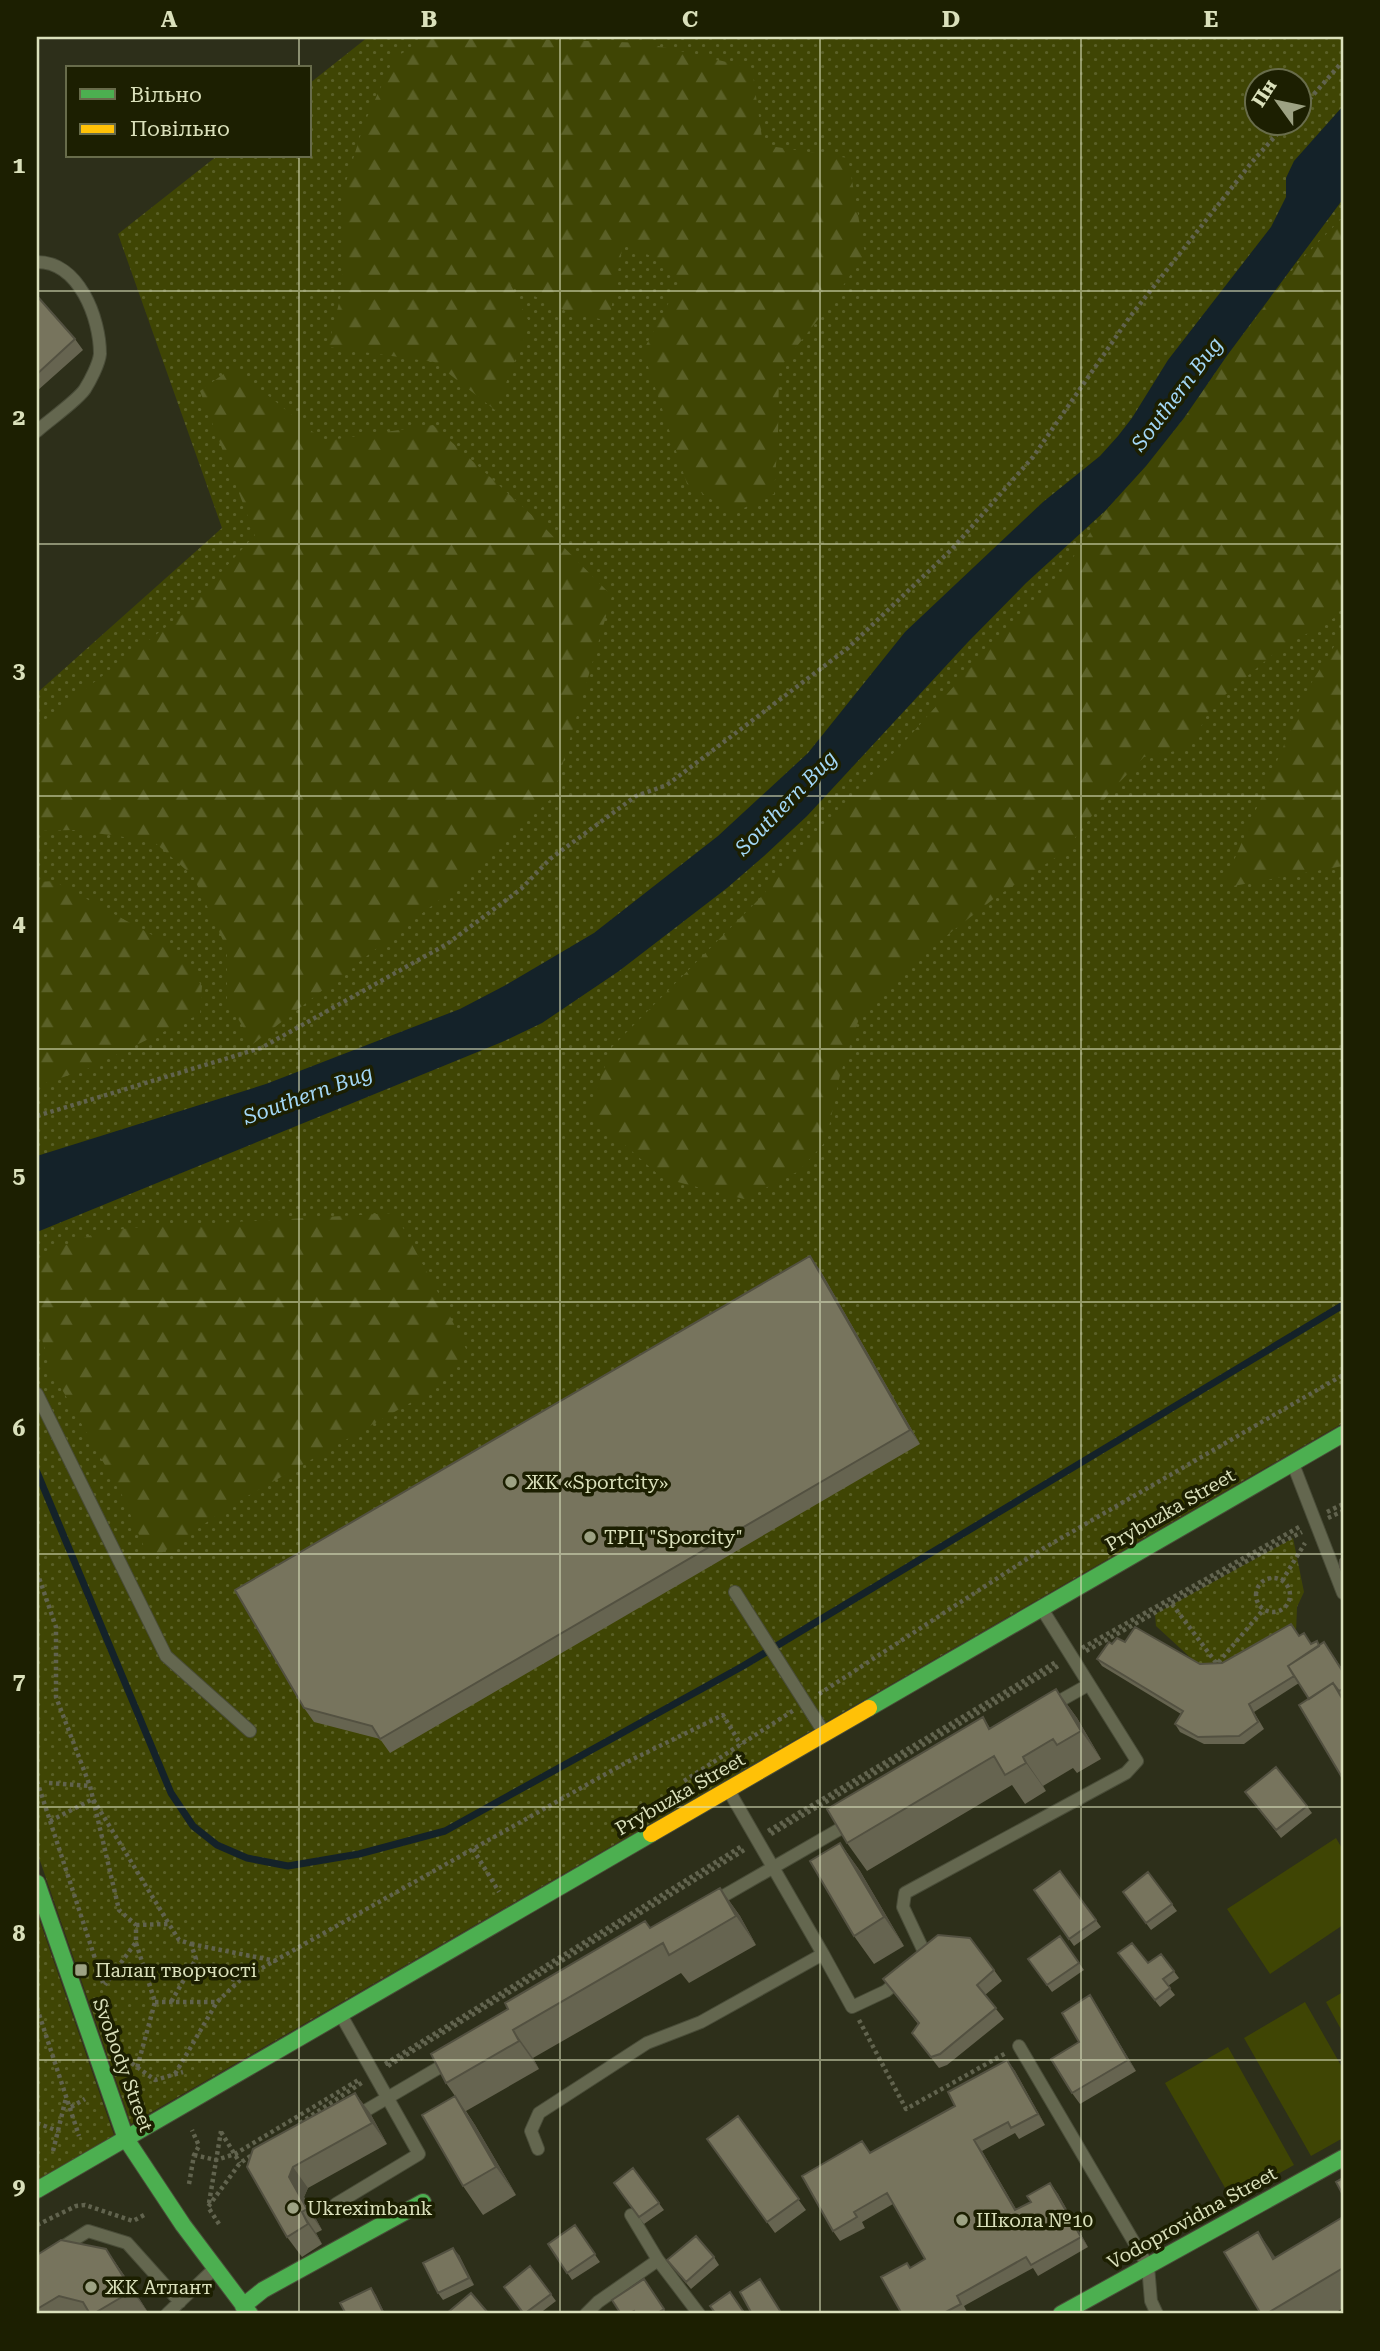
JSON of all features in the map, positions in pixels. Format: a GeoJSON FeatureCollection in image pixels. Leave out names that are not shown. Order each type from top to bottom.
{"type":"FeatureCollection","features":[{"type":"Feature","properties":{"kind":"street","name":"Prybuzka Street"},"geometry":{"type":"LineString","coordinates":[[37,2190],[1343,1434]]}},
{"type":"Feature","properties":{"kind":"street","name":"Svobody Street"},"geometry":{"type":"LineString","coordinates":[[37,1883],[126,2139],[214,2269],[246,2310]]}},
{"type":"Feature","properties":{"kind":"street","name":"Vodoprovidna Street"},"geometry":{"type":"LineString","coordinates":[[1061,2314],[1343,2158]]}},
{"type":"Feature","properties":{"kind":"street"},"geometry":{"type":"LineString","coordinates":[[246,2310],[263,2290],[424,2202]]}},
{"type":"Feature","properties":{"kind":"lane"},"geometry":{"type":"LineString","coordinates":[[37,262],[50,262],[68,273],[89,301],[97,328],[100,357],[84,390],[37,431]]}},
{"type":"Feature","properties":{"kind":"lane"},"geometry":{"type":"LineString","coordinates":[[37,1394],[166,1656],[250,1731]]}},
{"type":"Feature","properties":{"kind":"lane"},"geometry":{"type":"LineString","coordinates":[[1293,1464],[1343,1593]]}},
{"type":"Feature","properties":{"kind":"lane"},"geometry":{"type":"LineString","coordinates":[[735,1592],[825,1735]]}},
{"type":"Feature","properties":{"kind":"lane"},"geometry":{"type":"LineString","coordinates":[[729,1790],[852,2007],[886,1992],[926,1956],[903,1907],[905,1893],[1126,1773],[1137,1761],[1042,1609]]}},
{"type":"Feature","properties":{"kind":"lane"},"geometry":{"type":"LineString","coordinates":[[1041,1712],[1088,1685]]}},
{"type":"Feature","properties":{"kind":"lane"},"geometry":{"type":"LineString","coordinates":[[707,1906],[866,1813]]}},
{"type":"Feature","properties":{"kind":"lane"},"geometry":{"type":"LineString","coordinates":[[538,2148],[531,2131],[539,2113],[647,2043],[701,2022],[823,1954]]}},
{"type":"Feature","properties":{"kind":"lane"},"geometry":{"type":"LineString","coordinates":[[336,2204],[419,2154],[341,2015]]}},
{"type":"Feature","properties":{"kind":"lane"},"geometry":{"type":"LineString","coordinates":[[1019,2046],[1148,2266],[1151,2301],[1157,2314]]}},
{"type":"Feature","properties":{"kind":"lane"},"geometry":{"type":"LineString","coordinates":[[342,2123],[458,2056]]}},
{"type":"Feature","properties":{"kind":"lane"},"geometry":{"type":"LineString","coordinates":[[631,2216],[658,2260],[699,2314]]}},
{"type":"Feature","properties":{"kind":"lane"},"geometry":{"type":"LineString","coordinates":[[37,2263],[88,2231],[127,2243],[180,2302]]}},
{"type":"Feature","properties":{"kind":"lane"},"geometry":{"type":"LineString","coordinates":[[586,2314],[598,2302],[658,2260]]}},
{"type":"Feature","properties":{"kind":"lane"},"geometry":{"type":"LineString","coordinates":[[167,2314],[214,2269]]}},
{"type":"Feature","properties":{"kind":"path"},"geometry":{"type":"LineString","coordinates":[[1314,94],[1343,61]]}},
{"type":"Feature","properties":{"kind":"path"},"geometry":{"type":"LineString","coordinates":[[37,1115],[261,1048],[447,944],[521,889],[550,859],[636,796],[667,785],[848,649],[952,549],[1033,457],[1129,318],[1275,136]]}},
{"type":"Feature","properties":{"kind":"path"},"geometry":{"type":"LineString","coordinates":[[677,1786],[1044,1548],[1343,1375]]}},
{"type":"Feature","properties":{"kind":"path"},"geometry":{"type":"LineString","coordinates":[[1282,1581],[1317,1524]]}},
{"type":"Feature","properties":{"kind":"path"},"geometry":{"type":"LineString","coordinates":[[37,1572],[56,1627],[56,1696],[90,1786],[119,1910],[136,1925],[169,1924]]}},
{"type":"Feature","properties":{"kind":"path"},"geometry":{"type":"LineString","coordinates":[[1277,1578],[1282,1581],[1290,1595],[1286,1605],[1277,1611],[1264,1609],[1256,1598],[1258,1587],[1266,1580],[1277,1578]]}},
{"type":"Feature","properties":{"kind":"path"},"geometry":{"type":"LineString","coordinates":[[1172,1604],[1217,1664],[1264,1609]]}},
{"type":"Feature","properties":{"kind":"path"},"geometry":{"type":"LineString","coordinates":[[174,2075],[217,2002],[239,1981],[627,1762],[723,1715],[741,1745]]}},
{"type":"Feature","properties":{"kind":"path"},"geometry":{"type":"LineString","coordinates":[[37,1781],[104,1986],[135,1942]]}},
{"type":"Feature","properties":{"kind":"path"},"geometry":{"type":"LineString","coordinates":[[49,1783],[90,1786]]}},
{"type":"Feature","properties":{"kind":"path"},"geometry":{"type":"LineString","coordinates":[[50,1821],[93,1799]]}},
{"type":"Feature","properties":{"kind":"path"},"geometry":{"type":"LineString","coordinates":[[93,1799],[179,1940],[276,1961]]}},
{"type":"Feature","properties":{"kind":"path"},"geometry":{"type":"LineString","coordinates":[[473,1849],[499,1893],[510,1887]]}},
{"type":"Feature","properties":{"kind":"path"},"geometry":{"type":"LineString","coordinates":[[136,1925],[135,1942],[155,2002],[137,2068]]}},
{"type":"Feature","properties":{"kind":"path"},"geometry":{"type":"LineString","coordinates":[[171,2002],[196,1959],[191,1944]]}},
{"type":"Feature","properties":{"kind":"path"},"geometry":{"type":"LineString","coordinates":[[192,1965],[239,1981]]}},
{"type":"Feature","properties":{"kind":"path"},"geometry":{"type":"LineString","coordinates":[[155,2002],[217,2002]]}},
{"type":"Feature","properties":{"kind":"path"},"geometry":{"type":"LineString","coordinates":[[37,2008],[79,2136]]}},
{"type":"Feature","properties":{"kind":"path"},"geometry":{"type":"LineString","coordinates":[[861,2024],[906,2109],[1019,2046]]}},
{"type":"Feature","properties":{"kind":"path"},"geometry":{"type":"LineString","coordinates":[[126,2049],[130,2062],[155,2080],[186,2071]]}},
{"type":"Feature","properties":{"kind":"path"},"geometry":{"type":"LineString","coordinates":[[51,2158],[66,2097]]}},
{"type":"Feature","properties":{"kind":"path"},"geometry":{"type":"LineString","coordinates":[[37,2123],[58,2131]]}},
{"type":"Feature","properties":{"kind":"path"},"geometry":{"type":"LineString","coordinates":[[208,2207],[221,2131],[240,2163]]}},
{"type":"Feature","properties":{"kind":"path"},"geometry":{"type":"LineString","coordinates":[[188,2190],[194,2155]]}},
{"type":"Feature","properties":{"kind":"path"},"geometry":{"type":"LineString","coordinates":[[37,2225],[76,2206],[85,2205],[133,2221]]}},
{"type":"Feature","properties":{"kind":"green space"},"geometry":{"type":"Polygon","coordinates":[[[368,37],[1343,37],[1343,1423],[131,2124],[37,1852],[37,693],[222,528],[118,234],[214,158],[312,158],[312,81],[368,37]]]}},
{"type":"Feature","properties":{"kind":"green space"},"geometry":{"type":"Polygon","coordinates":[[[430,37],[517,37],[646,43],[752,68],[763,145],[848,158],[865,254],[831,303],[779,369],[774,494],[733,513],[687,484],[643,351],[679,283],[658,259],[623,244],[609,321],[568,312],[511,285],[530,324],[495,410],[434,362],[328,347],[342,291],[345,185],[364,124],[394,58],[430,37]]]}},
{"type":"Feature","properties":{"kind":"green space"},"geometry":{"type":"Polygon","coordinates":[[[1343,217],[1343,602],[1334,618],[1277,651],[1211,707],[1190,748],[1144,757],[1110,792],[1064,852],[996,897],[899,973],[861,1013],[840,1075],[826,1141],[799,1171],[744,1199],[662,1178],[588,1112],[612,1047],[760,898],[832,816],[1067,566],[1105,511],[1146,466],[1184,418],[1226,357],[1298,263],[1343,217]]]}},
{"type":"Feature","properties":{"kind":"green space"},"geometry":{"type":"Polygon","coordinates":[[[233,367],[324,441],[433,425],[534,517],[612,596],[553,797],[447,894],[253,1044],[227,1000],[227,949],[193,876],[153,841],[73,830],[37,831],[37,726],[183,614],[255,535],[200,391],[233,367]]]}},
{"type":"Feature","properties":{"kind":"green space"},"geometry":{"type":"Polygon","coordinates":[[[1343,632],[1343,866],[1222,888],[1310,685],[1343,632]]]}},
{"type":"Feature","properties":{"kind":"green space"},"geometry":{"type":"Polygon","coordinates":[[[54,881],[174,947],[202,986],[200,1014],[87,1069],[37,1086],[37,882],[54,881]]]}},
{"type":"Feature","properties":{"kind":"green space"},"geometry":{"type":"Polygon","coordinates":[[[395,1213],[469,1355],[424,1395],[232,1505],[150,1561],[123,1497],[51,1370],[37,1322],[37,1266],[52,1250],[94,1234],[129,1228],[395,1213]]]}},
{"type":"Feature","properties":{"kind":"green space"},"geometry":{"type":"Polygon","coordinates":[[[1293,1538],[1304,1592],[1297,1607],[1296,1632],[1205,1671],[1156,1626],[1155,1614],[1293,1538]]]}},
{"type":"Feature","properties":{"kind":"green space"},"geometry":{"type":"Polygon","coordinates":[[[1336,1838],[1343,1850],[1343,1925],[1270,1974],[1227,1909],[1336,1838]]]}},
{"type":"Feature","properties":{"kind":"green space"},"geometry":{"type":"Polygon","coordinates":[[[37,1913],[114,2135],[37,2180],[37,1913]]]}},
{"type":"Feature","properties":{"kind":"green space"},"geometry":{"type":"Polygon","coordinates":[[[1343,1992],[1343,2033],[1326,2002],[1343,1992]]]}},
{"type":"Feature","properties":{"kind":"green space"},"geometry":{"type":"Polygon","coordinates":[[[1305,2002],[1343,2069],[1343,2138],[1311,2156],[1244,2038],[1305,2002]]]}},
{"type":"Feature","properties":{"kind":"green space"},"geometry":{"type":"Polygon","coordinates":[[[1228,2047],[1294,2165],[1232,2200],[1165,2083],[1228,2047]]]}},
{"type":"Feature","properties":{"kind":"water","name":"Southern Bug"},"geometry":{"type":"Polygon","coordinates":[[[1343,106],[1343,199],[1184,418],[1146,466],[1105,511],[1026,583],[968,642],[807,816],[727,888],[619,971],[542,1023],[502,1042],[37,1232],[37,1156],[266,1084],[460,1009],[594,933],[718,836],[808,753],[905,632],[1043,502],[1100,456],[1118,436],[1168,360],[1271,227],[1286,197],[1286,178],[1294,161],[1343,106]]]}},
{"type":"Feature","properties":{"kind":"building"},"geometry":{"type":"Polygon","coordinates":[[[37,296],[75,339],[37,374],[37,296]]]}},
{"type":"Feature","properties":{"kind":"building"},"geometry":{"type":"Polygon","coordinates":[[[810,1256],[910,1430],[380,1739],[372,1726],[304,1708],[235,1590],[810,1256]]]}},
{"type":"Feature","properties":{"kind":"building"},"geometry":{"type":"Polygon","coordinates":[[[1343,1557],[1343,1572],[1340,1560],[1343,1557]]]}},
{"type":"Feature","properties":{"kind":"building"},"geometry":{"type":"Polygon","coordinates":[[[1291,1624],[1299,1636],[1304,1633],[1311,1644],[1317,1641],[1319,1646],[1288,1666],[1294,1676],[1249,1704],[1258,1722],[1239,1736],[1198,1737],[1175,1724],[1183,1711],[1097,1659],[1109,1642],[1112,1644],[1117,1638],[1125,1642],[1135,1627],[1200,1664],[1222,1663],[1291,1624]]]}},
{"type":"Feature","properties":{"kind":"building"},"geometry":{"type":"Polygon","coordinates":[[[1324,1642],[1343,1672],[1343,1689],[1339,1691],[1333,1683],[1309,1699],[1288,1666],[1324,1642]]]}},
{"type":"Feature","properties":{"kind":"building"},"geometry":{"type":"Polygon","coordinates":[[[1333,1683],[1343,1700],[1343,1779],[1299,1705],[1333,1683]]]}},
{"type":"Feature","properties":{"kind":"building"},"geometry":{"type":"Polygon","coordinates":[[[1056,1689],[1081,1731],[1057,1745],[1053,1739],[1023,1757],[1026,1763],[1005,1775],[994,1756],[847,1843],[827,1809],[983,1717],[989,1729],[1056,1689]]]}},
{"type":"Feature","properties":{"kind":"building"},"geometry":{"type":"Polygon","coordinates":[[[1276,1767],[1307,1806],[1276,1830],[1245,1792],[1276,1767]]]}},
{"type":"Feature","properties":{"kind":"building"},"geometry":{"type":"Polygon","coordinates":[[[840,1843],[884,1917],[854,1936],[810,1861],[840,1843]]]}},
{"type":"Feature","properties":{"kind":"building"},"geometry":{"type":"Polygon","coordinates":[[[1060,1871],[1096,1920],[1069,1939],[1034,1890],[1060,1871]]]}},
{"type":"Feature","properties":{"kind":"building"},"geometry":{"type":"Polygon","coordinates":[[[1148,1872],[1172,1904],[1146,1923],[1123,1892],[1148,1872]]]}},
{"type":"Feature","properties":{"kind":"building"},"geometry":{"type":"Polygon","coordinates":[[[720,1888],[736,1916],[669,1955],[663,1943],[513,2030],[519,2041],[446,2083],[431,2054],[508,2009],[505,2003],[645,1921],[650,1928],[720,1888]]]}},
{"type":"Feature","properties":{"kind":"building"},"geometry":{"type":"Polygon","coordinates":[[[938,1935],[970,1938],[994,1970],[977,1985],[996,2008],[940,2054],[931,2057],[912,2033],[919,2023],[883,1979],[938,1935]]]}},
{"type":"Feature","properties":{"kind":"building"},"geometry":{"type":"Polygon","coordinates":[[[1060,1936],[1079,1963],[1047,1985],[1028,1959],[1060,1936]]]}},
{"type":"Feature","properties":{"kind":"building"},"geometry":{"type":"Polygon","coordinates":[[[1132,1943],[1148,1963],[1161,1954],[1174,1971],[1163,1979],[1170,1988],[1155,2000],[1118,1953],[1132,1943]]]}},
{"type":"Feature","properties":{"kind":"building"},"geometry":{"type":"Polygon","coordinates":[[[1090,1995],[1128,2060],[1072,2093],[1051,2059],[1079,2042],[1062,2013],[1090,1995]]]}},
{"type":"Feature","properties":{"kind":"building"},"geometry":{"type":"Polygon","coordinates":[[[1007,2060],[1038,2114],[1011,2128],[1008,2122],[974,2140],[1015,2210],[1031,2202],[1027,2196],[1050,2183],[1081,2237],[1031,2265],[1026,2257],[957,2296],[961,2304],[942,2314],[902,2314],[881,2277],[907,2263],[910,2268],[925,2259],[887,2193],[854,2212],[857,2217],[833,2231],[802,2176],[862,2141],[870,2153],[955,2106],[948,2092],[1007,2060]]]}},
{"type":"Feature","properties":{"kind":"building"},"geometry":{"type":"Polygon","coordinates":[[[355,2093],[372,2123],[293,2167],[289,2177],[307,2209],[302,2212],[308,2224],[287,2237],[247,2167],[253,2149],[355,2093]]]}},
{"type":"Feature","properties":{"kind":"building"},"geometry":{"type":"Polygon","coordinates":[[[455,2096],[496,2167],[463,2186],[422,2115],[455,2096]]]}},
{"type":"Feature","properties":{"kind":"building"},"geometry":{"type":"Polygon","coordinates":[[[738,2116],[799,2199],[767,2222],[707,2139],[738,2116]]]}},
{"type":"Feature","properties":{"kind":"building"},"geometry":{"type":"Polygon","coordinates":[[[633,2168],[659,2203],[639,2217],[614,2183],[633,2168]]]}},
{"type":"Feature","properties":{"kind":"building"},"geometry":{"type":"Polygon","coordinates":[[[1343,2178],[1343,2195],[1336,2182],[1343,2178]]]}},
{"type":"Feature","properties":{"kind":"building"},"geometry":{"type":"Polygon","coordinates":[[[1343,2217],[1343,2268],[1266,2314],[1261,2314],[1224,2252],[1258,2232],[1273,2259],[1343,2217]]]}},
{"type":"Feature","properties":{"kind":"building"},"geometry":{"type":"Polygon","coordinates":[[[575,2225],[595,2254],[567,2273],[548,2244],[575,2225]]]}},
{"type":"Feature","properties":{"kind":"building"},"geometry":{"type":"Polygon","coordinates":[[[696,2236],[714,2257],[686,2282],[667,2260],[696,2236]]]}},
{"type":"Feature","properties":{"kind":"building"},"geometry":{"type":"Polygon","coordinates":[[[61,2240],[106,2249],[132,2291],[93,2314],[90,2314],[83,2302],[59,2296],[37,2309],[37,2255],[61,2240]]]}},
{"type":"Feature","properties":{"kind":"building"},"geometry":{"type":"Polygon","coordinates":[[[453,2248],[469,2278],[438,2293],[423,2263],[453,2248]]]}},
{"type":"Feature","properties":{"kind":"building"},"geometry":{"type":"Polygon","coordinates":[[[530,2266],[551,2294],[524,2314],[504,2287],[530,2266]]]}},
{"type":"Feature","properties":{"kind":"building"},"geometry":{"type":"Polygon","coordinates":[[[644,2279],[664,2309],[656,2314],[636,2314],[634,2311],[621,2314],[612,2300],[644,2279]]]}},
{"type":"Feature","properties":{"kind":"building"},"geometry":{"type":"Polygon","coordinates":[[[760,2279],[782,2314],[752,2314],[740,2292],[760,2279]]]}},
{"type":"Feature","properties":{"kind":"building"},"geometry":{"type":"Polygon","coordinates":[[[371,2288],[384,2314],[346,2314],[340,2303],[371,2288]]]}},
{"type":"Feature","properties":{"kind":"building"},"geometry":{"type":"Polygon","coordinates":[[[730,2292],[745,2314],[716,2314],[710,2306],[730,2292]]]}},
{"type":"Feature","properties":{"kind":"building"},"geometry":{"type":"Polygon","coordinates":[[[471,2293],[489,2314],[446,2314],[471,2293]]]}},
{"type":"Feature","properties":{"kind":"waterway"},"geometry":{"type":"LineString","coordinates":[[37,1472],[171,1793],[193,1826],[217,1845],[247,1858],[288,1866],[359,1854],[445,1831],[743,1666],[1343,1305]]}},
{"type":"Feature","properties":{"kind":"traffic: fast"},"geometry":{"type":"LineString","coordinates":[[869,1708],[1343,1434]]}},
{"type":"Feature","properties":{"kind":"traffic: fast"},"geometry":{"type":"LineString","coordinates":[[37,2190],[651,1834]]}},
{"type":"Feature","properties":{"kind":"traffic: fast"},"geometry":{"type":"LineString","coordinates":[[37,1883],[126,2139],[183,2225],[250,2314]]}},
{"type":"Feature","properties":{"kind":"traffic: fast"},"geometry":{"type":"LineString","coordinates":[[1061,2314],[1343,2158]]}},
{"type":"Feature","properties":{"kind":"traffic: fast"},"geometry":{"type":"LineString","coordinates":[[243,2306],[263,2290],[423,2202]]}},
{"type":"Feature","properties":{"kind":"traffic: slow"},"geometry":{"type":"LineString","coordinates":[[651,1834],[869,1708]]}},
{"type":"Feature","properties":{"kind":"place","name":"ЖК «Sportcity»"},"geometry":{"type":"Point","coordinates":[511,1482]}},
{"type":"Feature","properties":{"kind":"place","name":"ТРЦ \"Sporcity\""},"geometry":{"type":"Point","coordinates":[590,1537]}},
{"type":"Feature","properties":{"kind":"place","name":"Палац творчості"},"geometry":{"type":"Point","coordinates":[81,1970]}},
{"type":"Feature","properties":{"kind":"place","name":"Ukreximbank"},"geometry":{"type":"Point","coordinates":[293,2208]}},
{"type":"Feature","properties":{"kind":"place","name":"Школа №10"},"geometry":{"type":"Point","coordinates":[962,2220]}},
{"type":"Feature","properties":{"kind":"place","name":"ЖК Атлант"},"geometry":{"type":"Point","coordinates":[91,2287]}}]}
